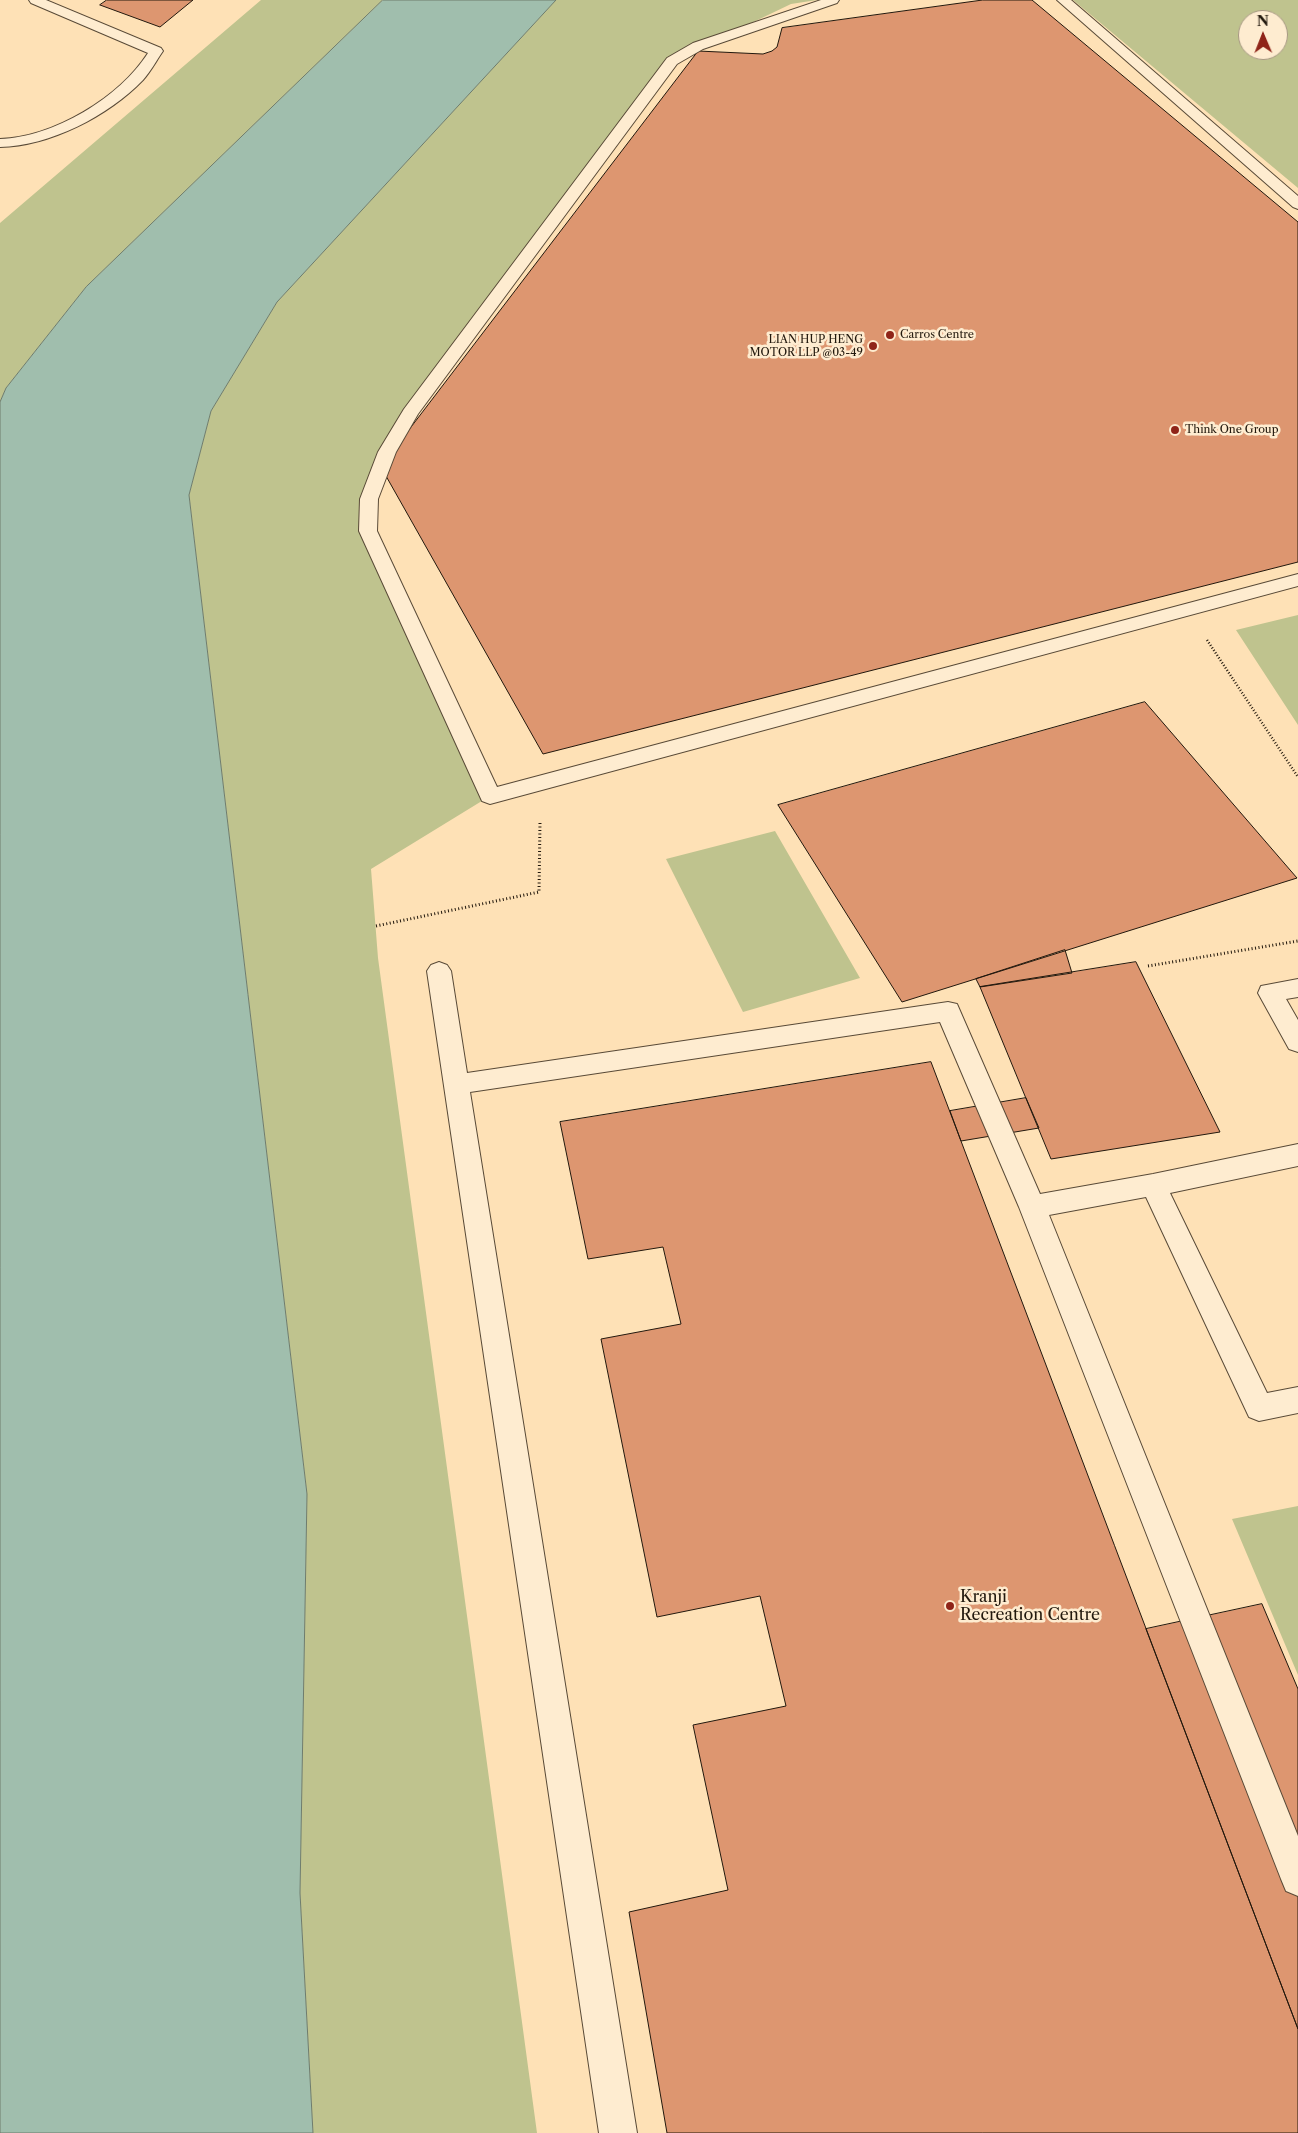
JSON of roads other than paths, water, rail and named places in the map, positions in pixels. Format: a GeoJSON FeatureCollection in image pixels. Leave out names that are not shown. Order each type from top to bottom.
{"type":"FeatureCollection","features":[{"type":"Feature","properties":{"kind":"lane"},"geometry":{"type":"LineString","coordinates":[[0,143],[10,144],[33,141],[89,114],[138,79],[156,51],[35,0]]}},
{"type":"Feature","properties":{"kind":"lane"},"geometry":{"type":"LineString","coordinates":[[833,0],[698,46],[672,61],[410,412],[387,452],[370,499],[368,531],[490,796],[1298,580]]}},
{"type":"Feature","properties":{"kind":"lane"},"geometry":{"type":"LineString","coordinates":[[1064,0],[1298,204]]}},
{"type":"Feature","properties":{"kind":"lane"},"geometry":{"type":"LineString","coordinates":[[439,971],[458,1084],[618,2133]]}},
{"type":"Feature","properties":{"kind":"lane"},"geometry":{"type":"LineString","coordinates":[[1298,988],[1270,993],[1298,1042]]}},
{"type":"Feature","properties":{"kind":"lane"},"geometry":{"type":"LineString","coordinates":[[458,1084],[948,1011],[1032,1207],[1298,1879]]}},
{"type":"Feature","properties":{"kind":"lane"},"geometry":{"type":"LineString","coordinates":[[1032,1207],[1153,1185],[1298,1155]]}},
{"type":"Feature","properties":{"kind":"lane"},"geometry":{"type":"LineString","coordinates":[[1153,1185],[1259,1408],[1298,1400]]}},
{"type":"Feature","properties":{"kind":"place","name":"Carros Centre"},"geometry":{"type":"Point","coordinates":[890,335]}},
{"type":"Feature","properties":{"kind":"place","name":"LIAN HUP HENG MOTOR LLP @03-49"},"geometry":{"type":"Point","coordinates":[873,346]}},
{"type":"Feature","properties":{"kind":"place","name":"Think One Group"},"geometry":{"type":"Point","coordinates":[1175,430]}},
{"type":"Feature","properties":{"kind":"place","name":"Kranji Recreation Centre"},"geometry":{"type":"Point","coordinates":[950,1606]}}]}
